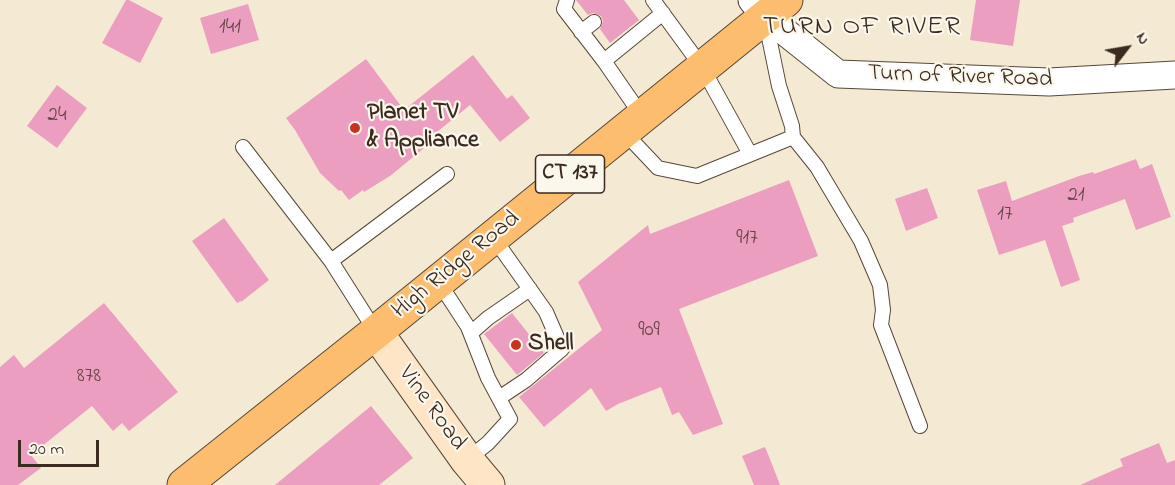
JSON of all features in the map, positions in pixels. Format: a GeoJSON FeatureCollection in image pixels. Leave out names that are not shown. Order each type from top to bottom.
{"type":"FeatureCollection","features":[{"type":"Feature","properties":{"kind":"main road","name":"High Ridge Road"},"geometry":{"type":"LineString","coordinates":[[184,485],[702,67],[768,5]]}},
{"type":"Feature","properties":{"kind":"street","name":"Turn of River Road"},"geometry":{"type":"LineString","coordinates":[[768,5],[838,74],[1049,82],[1175,75]]}},
{"type":"Feature","properties":{"kind":"street","name":"Vine Road"},"geometry":{"type":"LineString","coordinates":[[376,332],[467,460],[488,485]]}},
{"type":"Feature","properties":{"kind":"lane"},"geometry":{"type":"LineString","coordinates":[[567,0],[564,9],[604,61],[633,123],[658,168],[697,176],[793,137]]}},
{"type":"Feature","properties":{"kind":"lane"},"geometry":{"type":"LineString","coordinates":[[653,0],[702,67],[750,154]]}},
{"type":"Feature","properties":{"kind":"lane"},"geometry":{"type":"LineString","coordinates":[[768,5],[779,86],[792,126],[793,137],[817,167],[861,241],[880,285],[883,310],[880,325],[921,426]]}},
{"type":"Feature","properties":{"kind":"lane"},"geometry":{"type":"LineString","coordinates":[[604,61],[663,13]]}},
{"type":"Feature","properties":{"kind":"lane"},"geometry":{"type":"LineString","coordinates":[[581,32],[594,21]]}},
{"type":"Feature","properties":{"kind":"lane"},"geometry":{"type":"LineString","coordinates":[[243,147],[331,261],[376,332]]}},
{"type":"Feature","properties":{"kind":"lane"},"geometry":{"type":"LineString","coordinates":[[331,261],[447,174]]}},
{"type":"Feature","properties":{"kind":"lane"},"geometry":{"type":"LineString","coordinates":[[493,237],[546,312],[562,350],[526,380],[499,398]]}},
{"type":"Feature","properties":{"kind":"lane"},"geometry":{"type":"LineString","coordinates":[[438,281],[468,327],[488,378],[510,419],[488,443],[467,460]]}},
{"type":"Feature","properties":{"kind":"lane"},"geometry":{"type":"LineString","coordinates":[[471,333],[488,318],[530,289]]}},
{"type":"Feature","properties":{"kind":"building"},"geometry":{"type":"Polygon","coordinates":[[[126,0],[163,18],[140,63],[102,43],[126,0]]]}},
{"type":"Feature","properties":{"kind":"building"},"geometry":{"type":"Polygon","coordinates":[[[576,0],[624,0],[639,20],[610,43],[600,29],[603,21],[601,16],[593,13],[588,15],[576,0]]]}},
{"type":"Feature","properties":{"kind":"building"},"geometry":{"type":"Polygon","coordinates":[[[976,0],[1020,0],[1013,46],[970,40],[976,0]]]}},
{"type":"Feature","properties":{"kind":"building"},"geometry":{"type":"Polygon","coordinates":[[[248,4],[259,40],[211,54],[200,18],[248,4]]]}},
{"type":"Feature","properties":{"kind":"building","name":"Planet TV & Appliance"},"geometry":{"type":"Polygon","coordinates":[[[473,55],[507,99],[512,95],[530,118],[500,142],[470,105],[426,141],[429,144],[390,176],[349,200],[341,190],[339,191],[320,173],[286,118],[366,59],[404,110],[473,55]]]}},
{"type":"Feature","properties":{"kind":"building"},"geometry":{"type":"Polygon","coordinates":[[[57,85],[87,108],[57,148],[27,126],[57,85]]]}},
{"type":"Feature","properties":{"kind":"building"},"geometry":{"type":"Polygon","coordinates":[[[1136,159],[1140,169],[1152,164],[1171,217],[1136,230],[1125,199],[1073,218],[1074,222],[1062,226],[1080,280],[1061,287],[1045,240],[999,255],[977,190],[1006,181],[1012,201],[1079,176],[1093,172],[1094,174],[1136,159]]]}},
{"type":"Feature","properties":{"kind":"building"},"geometry":{"type":"Polygon","coordinates":[[[789,180],[818,256],[679,309],[723,424],[693,435],[679,412],[672,415],[661,387],[606,411],[591,388],[544,427],[519,397],[602,330],[578,282],[648,225],[650,234],[789,180]]]}},
{"type":"Feature","properties":{"kind":"building"},"geometry":{"type":"Polygon","coordinates":[[[927,188],[938,218],[906,231],[895,199],[927,188]]]}},
{"type":"Feature","properties":{"kind":"building"},"geometry":{"type":"Polygon","coordinates":[[[224,218],[269,280],[237,303],[192,241],[224,218]]]}},
{"type":"Feature","properties":{"kind":"building"},"geometry":{"type":"Polygon","coordinates":[[[104,303],[178,392],[129,431],[122,423],[113,431],[92,406],[31,455],[41,468],[18,485],[0,485],[0,367],[14,355],[24,368],[104,303]]]}},
{"type":"Feature","properties":{"kind":"building","name":"Shell"},"geometry":{"type":"Polygon","coordinates":[[[512,313],[544,353],[517,375],[484,334],[512,313]]]}},
{"type":"Feature","properties":{"kind":"building"},"geometry":{"type":"Polygon","coordinates":[[[371,406],[413,458],[379,485],[275,485],[371,406]]]}},
{"type":"Feature","properties":{"kind":"building"},"geometry":{"type":"Polygon","coordinates":[[[1159,443],[1167,463],[1175,460],[1175,485],[1080,485],[1123,466],[1120,459],[1159,443]]]}},
{"type":"Feature","properties":{"kind":"building"},"geometry":{"type":"Polygon","coordinates":[[[765,447],[780,485],[754,485],[742,456],[765,447]]]}},
{"type":"Feature","properties":{"kind":"place","name":"Planet TV & Appliance"},"geometry":{"type":"Point","coordinates":[355,128]}},
{"type":"Feature","properties":{"kind":"place","name":"Shell"},"geometry":{"type":"Point","coordinates":[516,345]}},
{"type":"Feature","properties":{"kind":"district","name":"TURN OF RIVER"},"geometry":{"type":"Point","coordinates":[862,29]}}]}
